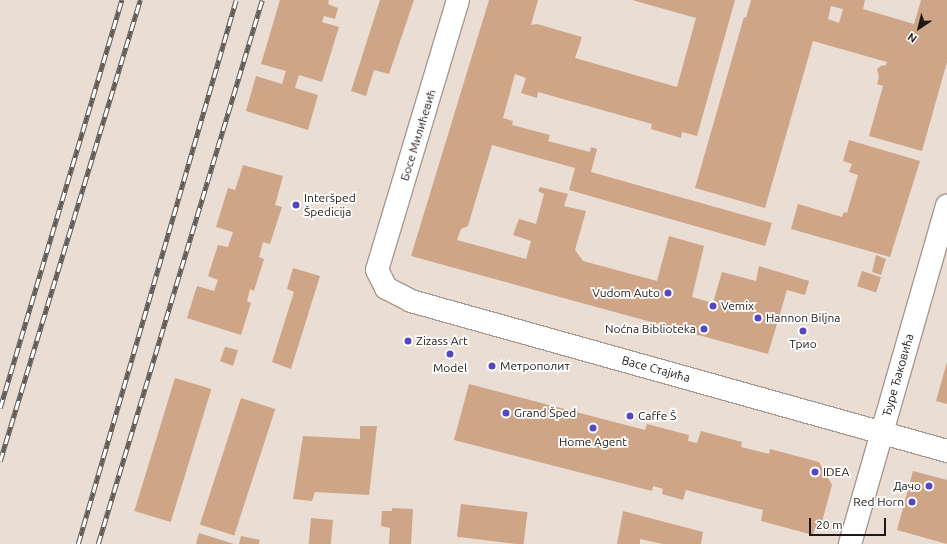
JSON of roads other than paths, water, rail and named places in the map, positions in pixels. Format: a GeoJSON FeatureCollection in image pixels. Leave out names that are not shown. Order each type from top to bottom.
{"type":"FeatureCollection","features":[{"type":"Feature","properties":{"kind":"street","name":"Босе Милићевић"},"geometry":{"type":"LineString","coordinates":[[377,270],[458,0]]}},
{"type":"Feature","properties":{"kind":"street","name":"Ђуре Ђаковића"},"geometry":{"type":"LineString","coordinates":[[850,544],[947,206]]}},
{"type":"Feature","properties":{"kind":"street","name":"Васе Стајића"},"geometry":{"type":"LineString","coordinates":[[377,270],[386,288],[411,301],[947,451]]}},
{"type":"Feature","properties":{"kind":"railway"},"geometry":{"type":"LineString","coordinates":[[0,408],[122,0]]}},
{"type":"Feature","properties":{"kind":"railway"},"geometry":{"type":"LineString","coordinates":[[0,461],[140,0]]}},
{"type":"Feature","properties":{"kind":"railway"},"geometry":{"type":"LineString","coordinates":[[78,544],[236,0]]}},
{"type":"Feature","properties":{"kind":"railway"},"geometry":{"type":"LineString","coordinates":[[98,544],[262,0]]}},
{"type":"Feature","properties":{"kind":"place","name":"Interšped Špedicija"},"geometry":{"type":"Point","coordinates":[296,205]}},
{"type":"Feature","properties":{"kind":"place","name":"Vudom Auto"},"geometry":{"type":"Point","coordinates":[668,293]}},
{"type":"Feature","properties":{"kind":"place","name":"Vemix"},"geometry":{"type":"Point","coordinates":[713,306]}},
{"type":"Feature","properties":{"kind":"place","name":"Hannon Biljna"},"geometry":{"type":"Point","coordinates":[758,318]}},
{"type":"Feature","properties":{"kind":"place","name":"Noćna Biblioteka"},"geometry":{"type":"Point","coordinates":[704,329]}},
{"type":"Feature","properties":{"kind":"place","name":"Трио"},"geometry":{"type":"Point","coordinates":[803,331]}},
{"type":"Feature","properties":{"kind":"place","name":"Zizass Art"},"geometry":{"type":"Point","coordinates":[408,341]}},
{"type":"Feature","properties":{"kind":"place","name":"Model"},"geometry":{"type":"Point","coordinates":[450,354]}},
{"type":"Feature","properties":{"kind":"place","name":"Метрополит"},"geometry":{"type":"Point","coordinates":[492,366]}},
{"type":"Feature","properties":{"kind":"place","name":"Grand Šped"},"geometry":{"type":"Point","coordinates":[506,413]}},
{"type":"Feature","properties":{"kind":"place","name":"Caffe Š"},"geometry":{"type":"Point","coordinates":[630,416]}},
{"type":"Feature","properties":{"kind":"place","name":"Home Agent"},"geometry":{"type":"Point","coordinates":[593,428]}},
{"type":"Feature","properties":{"kind":"place","name":"IDEA"},"geometry":{"type":"Point","coordinates":[815,472]}},
{"type":"Feature","properties":{"kind":"place","name":"Дачо"},"geometry":{"type":"Point","coordinates":[929,486]}},
{"type":"Feature","properties":{"kind":"place","name":"Red Horn"},"geometry":{"type":"Point","coordinates":[912,502]}}]}
